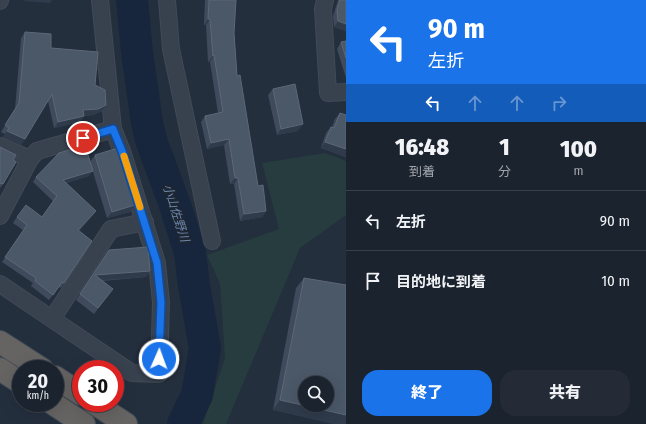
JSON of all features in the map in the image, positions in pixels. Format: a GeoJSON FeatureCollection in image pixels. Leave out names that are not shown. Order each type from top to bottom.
{"type":"FeatureCollection","features":[{"type":"Feature","properties":{"kind":"highway"},"geometry":{"type":"LineString","coordinates":[[0,342],[28,360]]}},
{"type":"Feature","properties":{"kind":"highway"},"geometry":{"type":"LineString","coordinates":[[0,369],[12,377]]}},
{"type":"Feature","properties":{"kind":"highway"},"geometry":{"type":"LineString","coordinates":[[64,411],[84,424]]}},
{"type":"Feature","properties":{"kind":"highway"},"geometry":{"type":"LineString","coordinates":[[108,412],[123,422]]}},
{"type":"Feature","properties":{"kind":"street"},"geometry":{"type":"LineString","coordinates":[[0,284],[132,373],[159,374],[161,302],[157,263],[122,151],[113,129],[100,0]]}},
{"type":"Feature","properties":{"kind":"street"},"geometry":{"type":"LineString","coordinates":[[167,0],[171,49],[212,241]]}},
{"type":"Feature","properties":{"kind":"street"},"geometry":{"type":"LineString","coordinates":[[325,0],[323,9],[328,93],[346,92]]}},
{"type":"Feature","properties":{"kind":"street"},"geometry":{"type":"LineString","coordinates":[[0,216],[30,159],[37,151],[113,129]]}},
{"type":"Feature","properties":{"kind":"street"},"geometry":{"type":"LineString","coordinates":[[0,146],[30,159]]}},
{"type":"Feature","properties":{"kind":"street"},"geometry":{"type":"LineString","coordinates":[[52,319],[112,228],[144,222]]}},
{"type":"Feature","properties":{"kind":"green space"},"geometry":{"type":"Polygon","coordinates":[[[325,153],[346,161],[346,215],[300,248],[226,424],[203,424],[225,358],[220,284],[207,255],[279,229],[262,163],[325,153]]]}},
{"type":"Feature","properties":{"kind":"building"},"geometry":{"type":"Polygon","coordinates":[[[209,0],[236,0],[234,33],[237,76],[240,75],[258,186],[263,185],[266,211],[244,214],[238,178],[235,178],[229,139],[211,143],[205,116],[223,112],[214,55],[213,56],[210,19],[208,19],[209,0]]]}},
{"type":"Feature","properties":{"kind":"building"},"geometry":{"type":"Polygon","coordinates":[[[340,0],[346,0],[346,24],[338,21],[337,10],[340,0]]]}},
{"type":"Feature","properties":{"kind":"building"},"geometry":{"type":"Polygon","coordinates":[[[25,32],[51,34],[51,48],[98,52],[95,85],[105,90],[106,105],[98,109],[83,110],[84,116],[58,122],[52,94],[25,139],[7,131],[9,128],[5,125],[19,103],[25,32]]]}},
{"type":"Feature","properties":{"kind":"building"},"geometry":{"type":"Polygon","coordinates":[[[346,41],[346,58],[341,42],[346,41]]]}},
{"type":"Feature","properties":{"kind":"building"},"geometry":{"type":"Polygon","coordinates":[[[295,84],[303,124],[281,129],[273,89],[295,84]]]}},
{"type":"Feature","properties":{"kind":"building"},"geometry":{"type":"Polygon","coordinates":[[[340,113],[346,115],[346,149],[325,142],[331,127],[334,128],[340,113]]]}},
{"type":"Feature","properties":{"kind":"building"},"geometry":{"type":"Polygon","coordinates":[[[85,145],[93,171],[63,180],[96,211],[78,230],[92,241],[64,283],[62,282],[53,295],[35,281],[36,278],[5,257],[27,225],[17,217],[26,205],[42,217],[57,196],[36,177],[59,153],[85,145]]]}},
{"type":"Feature","properties":{"kind":"building"},"geometry":{"type":"Polygon","coordinates":[[[0,147],[16,155],[13,160],[16,162],[3,184],[0,183],[0,147]]]}},
{"type":"Feature","properties":{"kind":"building"},"geometry":{"type":"Polygon","coordinates":[[[118,148],[135,205],[112,212],[95,155],[118,148]]]}},
{"type":"Feature","properties":{"kind":"building"},"geometry":{"type":"Polygon","coordinates":[[[148,247],[150,271],[95,275],[113,289],[98,308],[80,294],[109,250],[148,247]]]}},
{"type":"Feature","properties":{"kind":"building"},"geometry":{"type":"Polygon","coordinates":[[[304,278],[346,285],[346,415],[333,412],[334,376],[298,376],[298,404],[280,400],[304,278]]]}},
{"type":"Feature","properties":{"kind":"waterway","name":"小山佐野川"},"geometry":{"type":"LineString","coordinates":[[132,0],[137,52],[147,123],[152,143],[175,205],[190,253],[205,348],[197,395],[183,424]]}},
{"type":"Feature","properties":{"kind":"slow traffic"},"geometry":{"type":"LineString","coordinates":[[124,156],[140,207]]}},
{"type":"Feature","properties":{"kind":"route"},"geometry":{"type":"LineString","coordinates":[[83,138],[113,129],[122,151],[157,263],[161,302],[159,359]]}}]}
